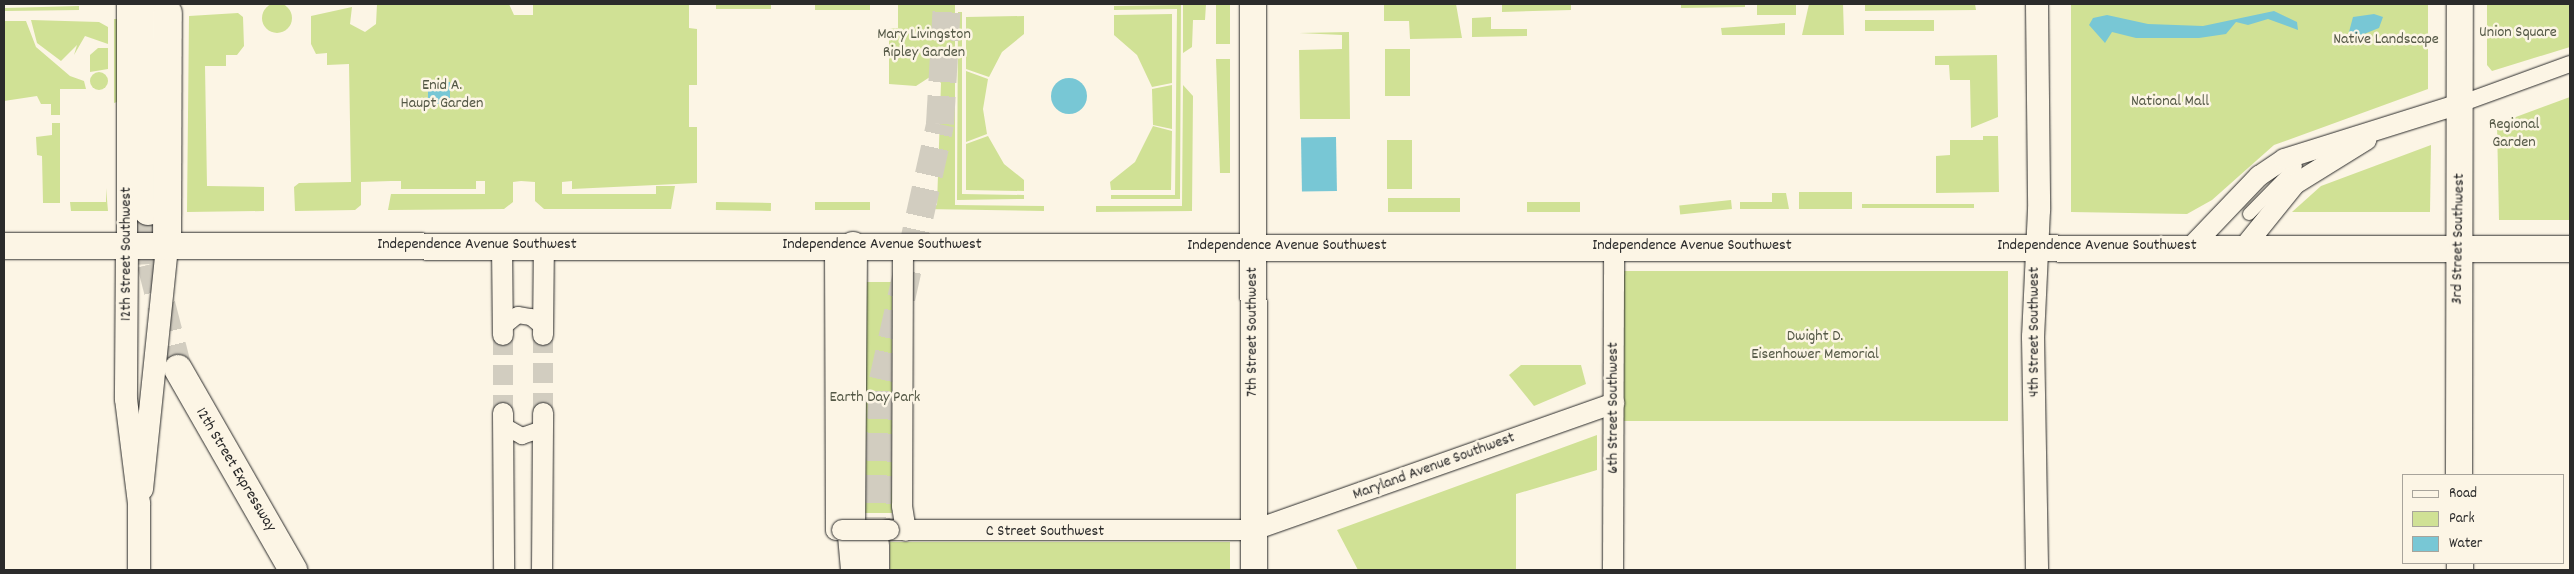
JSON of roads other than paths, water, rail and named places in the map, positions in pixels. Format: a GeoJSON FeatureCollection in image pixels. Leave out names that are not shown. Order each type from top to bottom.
{"type":"FeatureCollection","features":[{"type":"Feature","properties":{"kind":"highway"},"geometry":{"type":"LineString","coordinates":[[148,10],[148,211]]}},
{"type":"Feature","properties":{"kind":"highway"},"geometry":{"type":"LineString","coordinates":[[148,10],[167,246]]}},
{"type":"Feature","properties":{"kind":"highway"},"geometry":{"type":"LineString","coordinates":[[844,245],[851,524],[855,570]]}},
{"type":"Feature","properties":{"kind":"highway","name":"12th Street Expressway"},"geometry":{"type":"LineString","coordinates":[[178,370],[293,570]]}},
{"type":"Feature","properties":{"kind":"main road","name":"7th Street Southwest"},"geometry":{"type":"LineString","coordinates":[[1253,4],[1254,570]]}},
{"type":"Feature","properties":{"kind":"main road","name":"4th Street Southwest"},"geometry":{"type":"LineString","coordinates":[[2037,4],[2037,570]]}},
{"type":"Feature","properties":{"kind":"main road","name":"3rd Street Southwest"},"geometry":{"type":"LineString","coordinates":[[2459,474],[2460,4]]}},
{"type":"Feature","properties":{"kind":"main road","name":"Independence Avenue Southwest"},"geometry":{"type":"LineString","coordinates":[[4,246],[2245,246],[2570,249]]}},
{"type":"Feature","properties":{"kind":"main road","name":"12th Street Southwest"},"geometry":{"type":"LineString","coordinates":[[127,246],[130,450],[139,504],[139,570]]}},
{"type":"Feature","properties":{"kind":"main road","name":"12th Street Southwest"},"geometry":{"type":"LineString","coordinates":[[139,504],[149,448],[154,351],[167,246]]}},
{"type":"Feature","properties":{"kind":"main road"},"geometry":{"type":"LineString","coordinates":[[130,450],[138,372],[154,351]]}},
{"type":"Feature","properties":{"kind":"street","name":"12th Street Southwest"},"geometry":{"type":"LineString","coordinates":[[127,246],[148,10]]}},
{"type":"Feature","properties":{"kind":"street"},"geometry":{"type":"LineString","coordinates":[[2192,246],[2270,167],[2334,141],[2381,132],[2570,64]]}},
{"type":"Feature","properties":{"kind":"street"},"geometry":{"type":"LineString","coordinates":[[2245,246],[2295,184],[2381,132]]}},
{"type":"Feature","properties":{"kind":"street"},"geometry":{"type":"LineString","coordinates":[[2249,214],[2296,166]]}},
{"type":"Feature","properties":{"kind":"street"},"geometry":{"type":"LineString","coordinates":[[502,245],[503,331]]}},
{"type":"Feature","properties":{"kind":"street","name":"C Street Southwest"},"geometry":{"type":"LineString","coordinates":[[844,245],[839,530],[887,544],[1254,530]]}},
{"type":"Feature","properties":{"kind":"street"},"geometry":{"type":"LineString","coordinates":[[544,246],[544,332]]}},
{"type":"Feature","properties":{"kind":"street"},"geometry":{"type":"LineString","coordinates":[[887,544],[902,506],[903,246]]}},
{"type":"Feature","properties":{"kind":"street","name":"6th Street Southwest"},"geometry":{"type":"LineString","coordinates":[[1613,570],[1614,246]]}},
{"type":"Feature","properties":{"kind":"street"},"geometry":{"type":"LineString","coordinates":[[503,331],[518,315],[531,318],[544,332]]}},
{"type":"Feature","properties":{"kind":"street","name":"Maryland Avenue Southwest"},"geometry":{"type":"LineString","coordinates":[[1254,530],[1614,404]]}},
{"type":"Feature","properties":{"kind":"street"},"geometry":{"type":"LineString","coordinates":[[503,419],[522,436],[542,421]]}},
{"type":"Feature","properties":{"kind":"street"},"geometry":{"type":"LineString","coordinates":[[503,419],[504,570]]}},
{"type":"Feature","properties":{"kind":"street"},"geometry":{"type":"LineString","coordinates":[[542,421],[542,570]]}},
{"type":"Feature","properties":{"kind":"water"},"geometry":{"type":"Polygon","coordinates":[[[2274,11],[2297,22],[2298,30],[2268,19],[2248,25],[2236,22],[2226,34],[2199,38],[2136,38],[2112,32],[2105,43],[2089,25],[2093,18],[2107,15],[2148,24],[2203,26],[2274,11]]]}},
{"type":"Feature","properties":{"kind":"water"},"geometry":{"type":"Polygon","coordinates":[[[2374,14],[2383,17],[2379,28],[2359,36],[2349,32],[2353,17],[2374,14]]]}},
{"type":"Feature","properties":{"kind":"water"},"geometry":{"type":"Polygon","coordinates":[[[1069,78],[1076,79],[1082,83],[1086,89],[1086,103],[1082,109],[1076,113],[1069,114],[1062,113],[1056,109],[1052,103],[1051,96],[1052,89],[1056,83],[1062,79],[1069,78]]]}},
{"type":"Feature","properties":{"kind":"water"},"geometry":{"type":"Polygon","coordinates":[[[428,82],[450,82],[450,104],[428,104],[428,82]]]}},
{"type":"Feature","properties":{"kind":"water"},"geometry":{"type":"Polygon","coordinates":[[[1336,137],[1337,191],[1302,192],[1301,138],[1336,137]]]}},
{"type":"Feature","properties":{"kind":"tunnel"},"geometry":{"type":"LineString","coordinates":[[875,545],[883,380],[940,124],[947,4]]}},
{"type":"Feature","properties":{"kind":"tunnel"},"geometry":{"type":"LineString","coordinates":[[148,211],[151,264],[178,369]]}},
{"type":"Feature","properties":{"kind":"tunnel"},"geometry":{"type":"LineString","coordinates":[[503,335],[503,413]]}},
{"type":"Feature","properties":{"kind":"tunnel"},"geometry":{"type":"LineString","coordinates":[[543,335],[543,413]]}},
{"type":"Feature","properties":{"kind":"park label","name":"Union Square"},"geometry":{"type":"Point","coordinates":[2518,33]}},
{"type":"Feature","properties":{"kind":"park label","name":"Native Landscape"},"geometry":{"type":"Point","coordinates":[2386,40]}},
{"type":"Feature","properties":{"kind":"park label","name":"Mary Livingston Ripley Garden"},"geometry":{"type":"Point","coordinates":[924,44]}},
{"type":"Feature","properties":{"kind":"park label","name":"Enid A. Haupt Garden"},"geometry":{"type":"Point","coordinates":[442,95]}},
{"type":"Feature","properties":{"kind":"park label","name":"National Mall"},"geometry":{"type":"Point","coordinates":[2170,102]}},
{"type":"Feature","properties":{"kind":"park label","name":"Regional Garden"},"geometry":{"type":"Point","coordinates":[2514,134]}},
{"type":"Feature","properties":{"kind":"park label","name":"Dwight D. Eisenhower Memorial"},"geometry":{"type":"Point","coordinates":[1815,346]}},
{"type":"Feature","properties":{"kind":"park label","name":"Earth Day Park"},"geometry":{"type":"Point","coordinates":[875,398]}}]}
